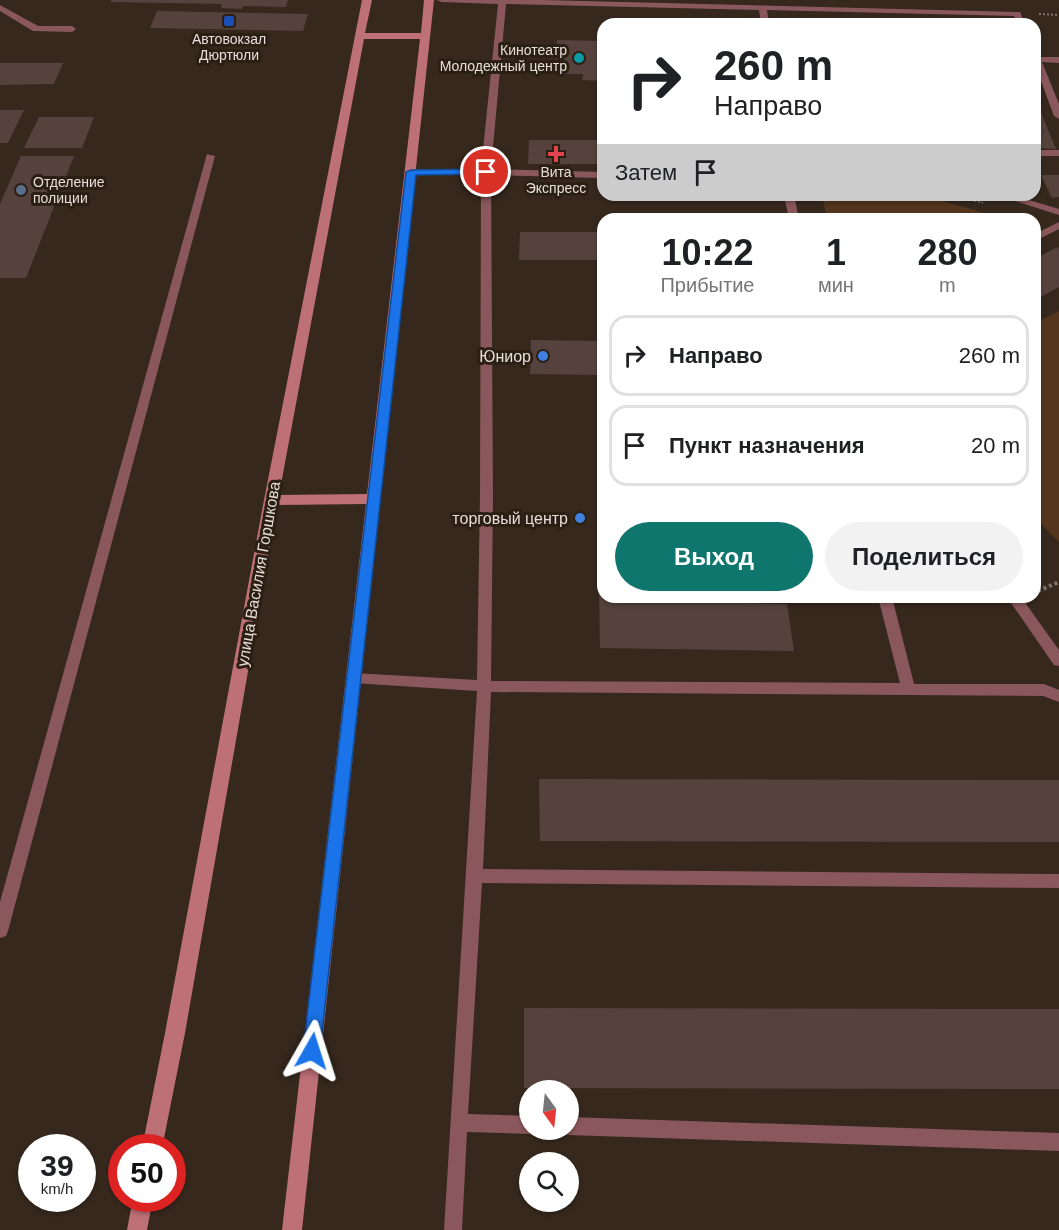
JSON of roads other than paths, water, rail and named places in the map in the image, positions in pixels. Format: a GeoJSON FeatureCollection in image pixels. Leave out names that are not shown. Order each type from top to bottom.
{"type":"FeatureCollection","features":[{"type":"Feature","properties":{"kind":"main road","name":"улица Василия Горшкова"},"geometry":{"type":"LineString","coordinates":[[155,1134],[271,500],[367,0]]}},
{"type":"Feature","properties":{"kind":"main road"},"geometry":{"type":"LineString","coordinates":[[292,1230],[429,0]]}},
{"type":"Feature","properties":{"kind":"main road"},"geometry":{"type":"LineString","coordinates":[[360,36],[424,36]]}},
{"type":"Feature","properties":{"kind":"main road"},"geometry":{"type":"LineString","coordinates":[[271,500],[375,499]]}},
{"type":"Feature","properties":{"kind":"main road"},"geometry":{"type":"LineString","coordinates":[[137,1230],[140,1212]]}},
{"type":"Feature","properties":{"kind":"lane"},"geometry":{"type":"LineString","coordinates":[[441,0],[1017,14],[1019,18]]}},
{"type":"Feature","properties":{"kind":"lane"},"geometry":{"type":"LineString","coordinates":[[453,1230],[458,1123],[476,876],[484,686],[486,172],[502,2]]}},
{"type":"Feature","properties":{"kind":"lane"},"geometry":{"type":"LineString","coordinates":[[0,7],[36,29],[72,29]]}},
{"type":"Feature","properties":{"kind":"lane"},"geometry":{"type":"LineString","coordinates":[[763,8],[764,18]]}},
{"type":"Feature","properties":{"kind":"lane"},"geometry":{"type":"LineString","coordinates":[[1041,58],[1059,60]]}},
{"type":"Feature","properties":{"kind":"lane"},"geometry":{"type":"LineString","coordinates":[[1041,70],[1059,116]]}},
{"type":"Feature","properties":{"kind":"lane"},"geometry":{"type":"LineString","coordinates":[[1041,153],[1059,153]]}},
{"type":"Feature","properties":{"kind":"lane"},"geometry":{"type":"LineString","coordinates":[[0,931],[210,156]]}},
{"type":"Feature","properties":{"kind":"lane"},"geometry":{"type":"LineString","coordinates":[[411,172],[597,175]]}},
{"type":"Feature","properties":{"kind":"lane"},"geometry":{"type":"LineString","coordinates":[[1021,201],[1059,212]]}},
{"type":"Feature","properties":{"kind":"lane"},"geometry":{"type":"LineString","coordinates":[[1041,235],[1059,225]]}},
{"type":"Feature","properties":{"kind":"lane"},"geometry":{"type":"LineString","coordinates":[[886,603],[908,689]]}},
{"type":"Feature","properties":{"kind":"lane"},"geometry":{"type":"LineString","coordinates":[[1018,603],[1059,661]]}},
{"type":"Feature","properties":{"kind":"lane"},"geometry":{"type":"LineString","coordinates":[[353,678],[484,686],[1044,690],[1059,696]]}},
{"type":"Feature","properties":{"kind":"lane"},"geometry":{"type":"LineString","coordinates":[[476,876],[1059,881]]}},
{"type":"Feature","properties":{"kind":"lane"},"geometry":{"type":"LineString","coordinates":[[458,1123],[519,1125]]}},
{"type":"Feature","properties":{"kind":"lane"},"geometry":{"type":"LineString","coordinates":[[579,1126],[1059,1142]]}},
{"type":"Feature","properties":{"kind":"place","name":"Автовокзал Дюртюли"},"geometry":{"type":"Point","coordinates":[229,21]}},
{"type":"Feature","properties":{"kind":"place","name":"Кинотеатр Молодежный центр"},"geometry":{"type":"Point","coordinates":[579,58]}},
{"type":"Feature","properties":{"kind":"place","name":"Вита Экспресс"},"geometry":{"type":"Point","coordinates":[556,154]}},
{"type":"Feature","properties":{"kind":"place","name":"Отделение полиции"},"geometry":{"type":"Point","coordinates":[21,190]}},
{"type":"Feature","properties":{"kind":"place","name":"Юниор"},"geometry":{"type":"Point","coordinates":[543,356]}},
{"type":"Feature","properties":{"kind":"place","name":"торговый центр"},"geometry":{"type":"Point","coordinates":[580,518]}}]}
